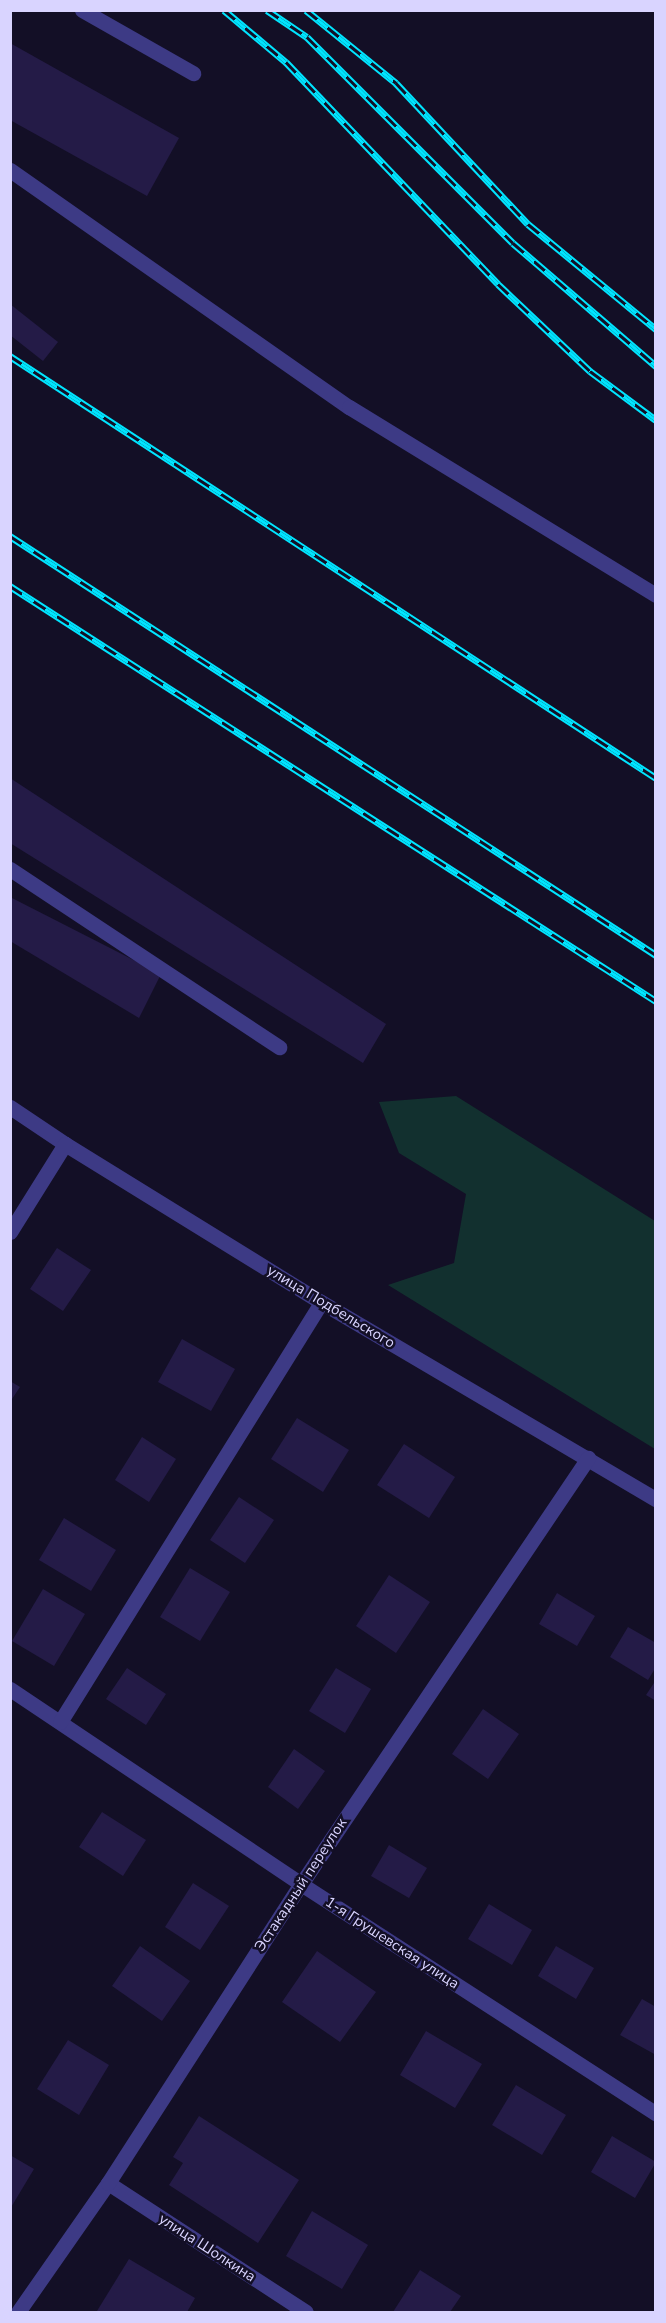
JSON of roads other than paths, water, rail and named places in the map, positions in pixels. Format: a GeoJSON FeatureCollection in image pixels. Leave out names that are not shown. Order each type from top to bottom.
{"type":"FeatureCollection","features":[{"type":"Feature","properties":{"kind":"street"},"geometry":{"type":"LineString","coordinates":[[82,10],[194,73]]}},
{"type":"Feature","properties":{"kind":"street"},"geometry":{"type":"LineString","coordinates":[[10,170],[349,407],[656,595]]}},
{"type":"Feature","properties":{"kind":"street"},"geometry":{"type":"LineString","coordinates":[[10,869],[279,1047]]}},
{"type":"Feature","properties":{"kind":"street","name":"улица Подбельского"},"geometry":{"type":"LineString","coordinates":[[10,1107],[65,1144],[321,1302],[656,1499]]}},
{"type":"Feature","properties":{"kind":"street"},"geometry":{"type":"LineString","coordinates":[[10,1232],[65,1144]]}},
{"type":"Feature","properties":{"kind":"street"},"geometry":{"type":"LineString","coordinates":[[60,1722],[321,1302]]}},
{"type":"Feature","properties":{"kind":"street","name":"Эстакадный переулок"},"geometry":{"type":"LineString","coordinates":[[18,2313],[108,2184],[301,1884],[588,1458]]}},
{"type":"Feature","properties":{"kind":"street","name":"1-я Грушевская улица"},"geometry":{"type":"LineString","coordinates":[[10,1689],[301,1884],[656,2114]]}},
{"type":"Feature","properties":{"kind":"street","name":"улица Шолкина"},"geometry":{"type":"LineString","coordinates":[[108,2184],[306,2313]]}},
{"type":"Feature","properties":{"kind":"railway"},"geometry":{"type":"LineString","coordinates":[[224,10],[286,62],[498,284],[590,371],[656,420]]}},
{"type":"Feature","properties":{"kind":"railway"},"geometry":{"type":"LineString","coordinates":[[267,10],[307,37],[513,243],[656,366]]}},
{"type":"Feature","properties":{"kind":"railway"},"geometry":{"type":"LineString","coordinates":[[306,10],[396,83],[528,224],[656,329]]}},
{"type":"Feature","properties":{"kind":"railway"},"geometry":{"type":"LineString","coordinates":[[10,356],[656,778]]}},
{"type":"Feature","properties":{"kind":"railway"},"geometry":{"type":"LineString","coordinates":[[10,536],[656,955]]}},
{"type":"Feature","properties":{"kind":"railway"},"geometry":{"type":"LineString","coordinates":[[10,586],[656,1001]]}}]}
